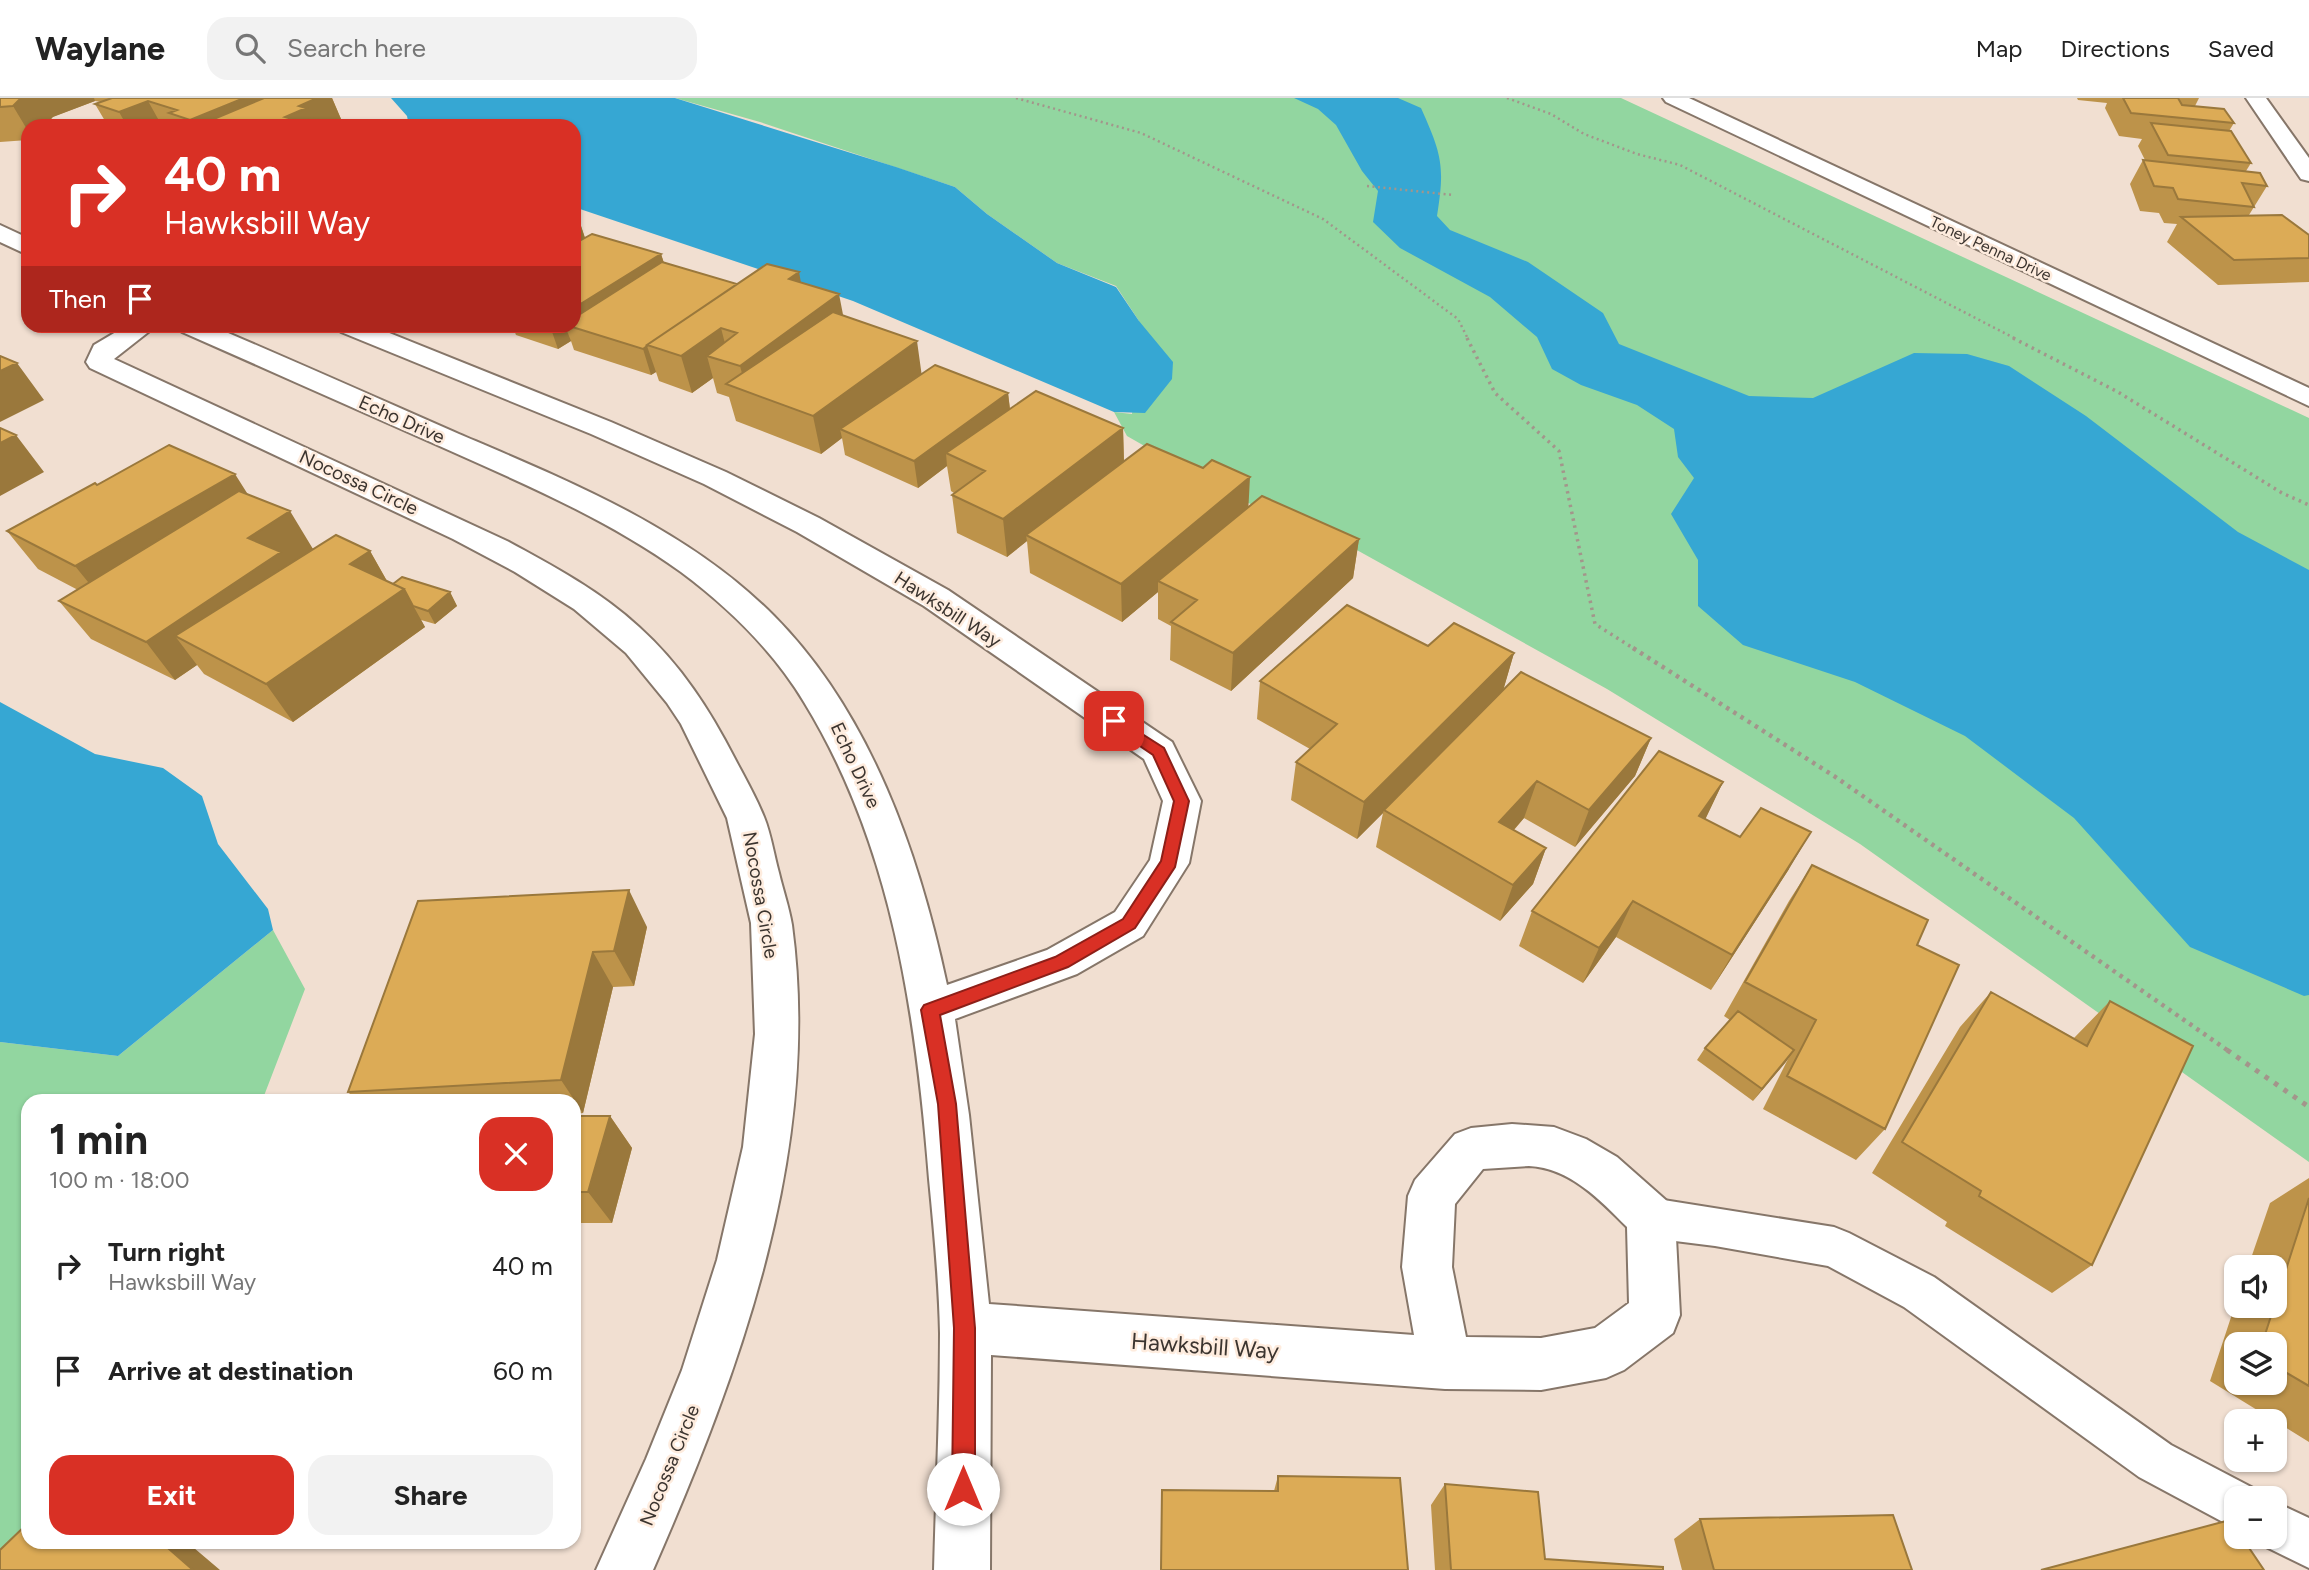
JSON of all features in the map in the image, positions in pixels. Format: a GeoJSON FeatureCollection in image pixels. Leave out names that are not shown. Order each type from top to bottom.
{"type":"FeatureCollection","features":[{"type":"Feature","properties":{"kind":"street","name":"Toney Penna Drive"},"geometry":{"type":"LineString","coordinates":[[1673,98],[2309,398]]}},
{"type":"Feature","properties":{"kind":"street"},"geometry":{"type":"LineString","coordinates":[[2256,98],[2309,174]]}},
{"type":"Feature","properties":{"kind":"street"},"geometry":{"type":"LineString","coordinates":[[0,232],[21,244]]}},
{"type":"Feature","properties":{"kind":"street","name":"Nocossa Circle"},"geometry":{"type":"LineString","coordinates":[[132,333],[103,351],[99,362],[480,539],[542,573],[616,625],[673,683],[719,754],[754,839],[774,941],[777,1062],[766,1156],[727,1315],[658,1500],[624,1570]]}},
{"type":"Feature","properties":{"kind":"street","name":"Echo Drive"},"geometry":{"type":"LineString","coordinates":[[207,333],[552,485],[617,517],[697,568],[741,604],[782,644],[834,716],[876,803],[918,942],[947,1104],[965,1328],[962,1570]]}},
{"type":"Feature","properties":{"kind":"street","name":"Hawksbill Way"},"geometry":{"type":"LineString","coordinates":[[367,333],[601,428],[715,478],[807,525],[936,598],[1159,751],[1182,801],[1169,863],[1129,924],[1062,962],[930,1010]]}},
{"type":"Feature","properties":{"kind":"street"},"geometry":{"type":"LineString","coordinates":[[1445,1363],[1427,1267],[1432,1196],[1471,1149],[1538,1145],[1572,1157],[1611,1178],[1651,1218]]}},
{"type":"Feature","properties":{"kind":"street","name":"Hawksbill Way"},"geometry":{"type":"LineString","coordinates":[[965,1328],[1445,1363],[1541,1364],[1606,1352],[1655,1315],[1651,1218]]}},
{"type":"Feature","properties":{"kind":"lane"},"geometry":{"type":"LineString","coordinates":[[1651,1218],[1715,1226],[1834,1247],[1919,1292],[2155,1461],[2224,1498]]}},
{"type":"Feature","properties":{"kind":"lane"},"geometry":{"type":"LineString","coordinates":[[2287,1532],[2309,1544]]}},
{"type":"Feature","properties":{"kind":"path"},"geometry":{"type":"LineString","coordinates":[[1016,98],[1141,133],[1323,219],[1458,319],[1495,393],[1559,451],[1595,624],[1835,776],[2309,1107]]}},
{"type":"Feature","properties":{"kind":"path"},"geometry":{"type":"LineString","coordinates":[[1507,98],[1551,114],[1595,138],[1637,154],[1679,165],[2118,392],[2282,493],[2309,505]]}},
{"type":"Feature","properties":{"kind":"path"},"geometry":{"type":"LineString","coordinates":[[1367,186],[1453,195]]}},
{"type":"Feature","properties":{"kind":"green space"},"geometry":{"type":"Polygon","coordinates":[[[675,98],[1621,98],[2309,418],[2309,1162],[1860,844],[1607,689],[1355,549],[1232,496],[1127,436],[1114,412],[1132,414],[1139,321],[1116,286],[1057,263],[987,214],[955,187],[760,122],[675,98]]]}},
{"type":"Feature","properties":{"kind":"green space"},"geometry":{"type":"Polygon","coordinates":[[[273,930],[305,989],[265,1094],[21,1094],[21,1549],[0,1570],[0,1042],[118,1056],[273,930]]]}},
{"type":"Feature","properties":{"kind":"water"},"geometry":{"type":"Polygon","coordinates":[[[391,98],[675,98],[955,187],[987,214],[1057,263],[1116,287],[1139,321],[1173,362],[1172,379],[1145,413],[1114,412],[853,301],[581,209],[581,119],[408,119],[391,98]]]}},
{"type":"Feature","properties":{"kind":"water"},"geometry":{"type":"Polygon","coordinates":[[[1294,98],[1398,98],[1421,108],[1440,161],[1441,185],[1437,216],[1450,230],[1528,262],[1603,313],[1619,344],[1749,396],[1813,398],[1914,353],[1967,354],[2009,366],[2086,416],[2238,532],[2309,570],[2309,995],[2304,996],[2190,947],[2074,818],[1965,736],[1855,682],[1743,645],[1698,606],[1698,560],[1671,514],[1694,478],[1678,457],[1674,429],[1637,405],[1581,385],[1552,369],[1537,337],[1490,297],[1400,248],[1373,222],[1378,191],[1362,171],[1336,125],[1318,109],[1294,98]]]}},
{"type":"Feature","properties":{"kind":"water"},"geometry":{"type":"Polygon","coordinates":[[[0,702],[95,754],[163,768],[202,796],[218,844],[268,909],[273,930],[118,1056],[0,1042],[0,702]]]}},
{"type":"Feature","properties":{"kind":"building"},"geometry":{"type":"Polygon","coordinates":[[[0,98],[21,98],[13,106],[0,107],[0,98]]]}},
{"type":"Feature","properties":{"kind":"building"},"geometry":{"type":"Polygon","coordinates":[[[112,98],[244,98],[192,119],[169,113],[177,110],[148,101],[119,112],[95,104],[112,98]]]}},
{"type":"Feature","properties":{"kind":"building"},"geometry":{"type":"Polygon","coordinates":[[[264,98],[317,98],[299,106],[306,108],[285,117],[292,119],[214,119],[264,98]]]}},
{"type":"Feature","properties":{"kind":"building"},"geometry":{"type":"Polygon","coordinates":[[[2123,98],[2178,98],[2182,105],[2224,109],[2234,123],[2131,113],[2123,98]]]}},
{"type":"Feature","properties":{"kind":"building"},"geometry":{"type":"Polygon","coordinates":[[[2151,123],[2231,131],[2251,163],[2168,155],[2151,123]]]}},
{"type":"Feature","properties":{"kind":"building"},"geometry":{"type":"Polygon","coordinates":[[[2143,160],[2260,173],[2267,186],[2242,183],[2254,207],[2178,199],[2173,188],[2154,186],[2143,160]]]}},
{"type":"Feature","properties":{"kind":"building"},"geometry":{"type":"Polygon","coordinates":[[[2282,215],[2309,235],[2309,258],[2234,260],[2181,217],[2282,215]]]}},
{"type":"Feature","properties":{"kind":"building"},"geometry":{"type":"Polygon","coordinates":[[[592,234],[661,254],[581,304],[581,240],[592,234]]]}},
{"type":"Feature","properties":{"kind":"building"},"geometry":{"type":"Polygon","coordinates":[[[662,262],[737,284],[643,349],[581,330],[581,314],[662,262]]]}},
{"type":"Feature","properties":{"kind":"building"},"geometry":{"type":"Polygon","coordinates":[[[767,264],[799,272],[789,279],[839,294],[740,366],[707,356],[737,333],[721,328],[681,356],[647,345],[767,264]]]}},
{"type":"Feature","properties":{"kind":"building"},"geometry":{"type":"Polygon","coordinates":[[[833,312],[917,341],[813,416],[726,384],[833,312]]]}},
{"type":"Feature","properties":{"kind":"building"},"geometry":{"type":"Polygon","coordinates":[[[0,356],[17,363],[0,371],[0,356]]]}},
{"type":"Feature","properties":{"kind":"building"},"geometry":{"type":"Polygon","coordinates":[[[935,365],[1008,393],[914,461],[840,429],[935,365]]]}},
{"type":"Feature","properties":{"kind":"building"},"geometry":{"type":"Polygon","coordinates":[[[1036,391],[1123,428],[1003,519],[952,495],[985,471],[946,453],[1036,391]]]}},
{"type":"Feature","properties":{"kind":"building"},"geometry":{"type":"Polygon","coordinates":[[[0,428],[16,435],[0,443],[0,428]]]}},
{"type":"Feature","properties":{"kind":"building"},"geometry":{"type":"Polygon","coordinates":[[[1147,444],[1203,468],[1212,460],[1250,477],[1121,584],[1026,535],[1147,444]]]}},
{"type":"Feature","properties":{"kind":"building"},"geometry":{"type":"Polygon","coordinates":[[[169,445],[235,474],[75,566],[7,531],[95,483],[97,485],[169,445]]]}},
{"type":"Feature","properties":{"kind":"building"},"geometry":{"type":"Polygon","coordinates":[[[239,491],[290,511],[248,538],[281,552],[146,642],[59,601],[239,491]]]}},
{"type":"Feature","properties":{"kind":"building"},"geometry":{"type":"Polygon","coordinates":[[[1262,496],[1359,539],[1233,653],[1171,622],[1197,600],[1158,581],[1262,496]]]}},
{"type":"Feature","properties":{"kind":"building"},"geometry":{"type":"Polygon","coordinates":[[[336,535],[370,551],[350,564],[404,589],[266,684],[175,636],[336,535]]]}},
{"type":"Feature","properties":{"kind":"building"},"geometry":{"type":"Polygon","coordinates":[[[402,577],[450,592],[428,611],[413,606],[404,589],[393,584],[402,577]]]}},
{"type":"Feature","properties":{"kind":"building"},"geometry":{"type":"Polygon","coordinates":[[[1347,605],[1428,646],[1454,623],[1514,653],[1364,802],[1296,762],[1337,724],[1260,681],[1347,605]]]}},
{"type":"Feature","properties":{"kind":"building"},"geometry":{"type":"Polygon","coordinates":[[[1521,672],[1651,738],[1589,810],[1537,781],[1499,822],[1546,848],[1513,885],[1384,810],[1521,672]]]}},
{"type":"Feature","properties":{"kind":"building"},"geometry":{"type":"Polygon","coordinates":[[[1659,751],[1723,782],[1699,816],[1740,837],[1761,808],[1811,832],[1732,955],[1633,901],[1599,948],[1532,911],[1659,751]]]}},
{"type":"Feature","properties":{"kind":"building"},"geometry":{"type":"Polygon","coordinates":[[[1812,865],[1928,920],[1917,945],[1959,965],[1885,1129],[1787,1076],[1816,1020],[1745,982],[1812,865]]]}},
{"type":"Feature","properties":{"kind":"building"},"geometry":{"type":"Polygon","coordinates":[[[629,890],[614,951],[593,952],[561,1080],[348,1092],[418,901],[629,890]]]}},
{"type":"Feature","properties":{"kind":"building"},"geometry":{"type":"Polygon","coordinates":[[[1991,992],[2087,1046],[2110,1001],[2193,1046],[2092,1265],[1979,1196],[1981,1191],[1902,1142],[1991,992]]]}},
{"type":"Feature","properties":{"kind":"building"},"geometry":{"type":"Polygon","coordinates":[[[1738,1011],[1794,1050],[1762,1089],[1705,1048],[1738,1011]]]}},
{"type":"Feature","properties":{"kind":"building"},"geometry":{"type":"Polygon","coordinates":[[[581,1116],[610,1116],[588,1192],[581,1192],[581,1116]]]}},
{"type":"Feature","properties":{"kind":"building"},"geometry":{"type":"Polygon","coordinates":[[[2309,1198],[2309,1386],[2287,1373],[2287,1332],[2266,1332],[2270,1318],[2287,1318],[2287,1266],[2309,1198]]]}},
{"type":"Feature","properties":{"kind":"building"},"geometry":{"type":"Polygon","coordinates":[[[1278,1476],[1400,1478],[1408,1570],[1161,1570],[1162,1490],[1278,1491],[1278,1476]]]}},
{"type":"Feature","properties":{"kind":"building"},"geometry":{"type":"Polygon","coordinates":[[[1445,1484],[1538,1492],[1545,1559],[1663,1567],[1663,1570],[1451,1570],[1445,1484]]]}},
{"type":"Feature","properties":{"kind":"building"},"geometry":{"type":"Polygon","coordinates":[[[1893,1515],[1912,1570],[1714,1570],[1700,1519],[1893,1515]]]}},
{"type":"Feature","properties":{"kind":"building"},"geometry":{"type":"Polygon","coordinates":[[[2224,1522],[2224,1549],[2250,1549],[2264,1570],[2041,1570],[2224,1522]]]}},
{"type":"Feature","properties":{"kind":"building"},"geometry":{"type":"Polygon","coordinates":[[[21,1530],[21,1549],[169,1549],[193,1570],[0,1570],[0,1550],[21,1530]]]}},
{"type":"Feature","properties":{"kind":"route"},"geometry":{"type":"LineString","coordinates":[[963,1489],[965,1328],[947,1104],[930,1010],[1062,962],[1129,924],[1169,863],[1182,801],[1159,751],[1114,721]]}}]}
